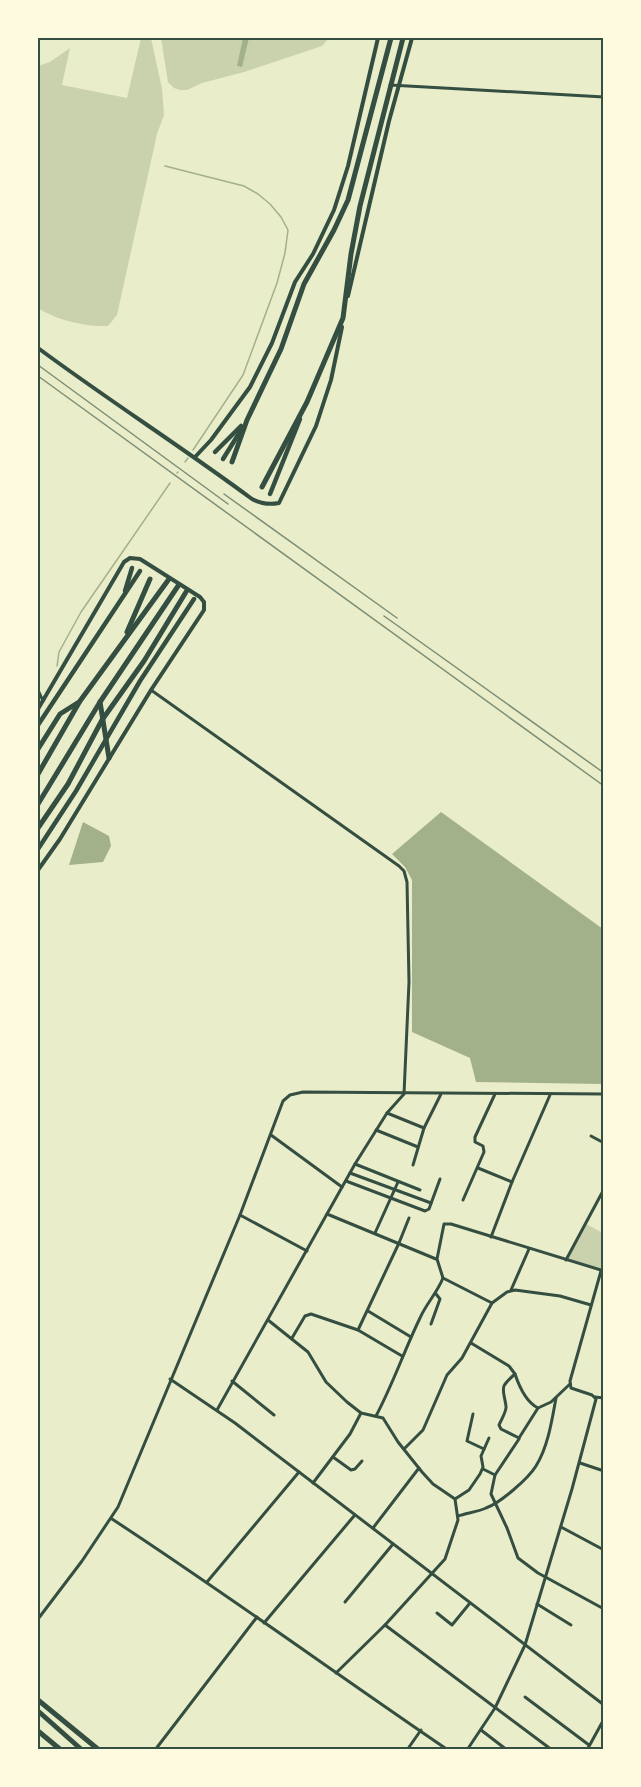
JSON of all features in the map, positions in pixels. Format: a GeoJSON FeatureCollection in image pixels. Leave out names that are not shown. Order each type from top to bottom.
{"type":"FeatureCollection","features":[{"type":"Feature","properties":{"kind":"highway"},"geometry":{"type":"LineString","coordinates":[[232,462],[248,420],[281,349],[304,284],[334,230],[352,188],[391,38]]}},
{"type":"Feature","properties":{"kind":"highway"},"geometry":{"type":"LineString","coordinates":[[261,487],[307,402],[343,318],[360,206],[403,38]]}},
{"type":"Feature","properties":{"kind":"highway"},"geometry":{"type":"LineString","coordinates":[[123,642],[150,579]]}},
{"type":"Feature","properties":{"kind":"highway"},"geometry":{"type":"LineString","coordinates":[[38,774],[80,701],[169,579]]}},
{"type":"Feature","properties":{"kind":"highway"},"geometry":{"type":"LineString","coordinates":[[38,804],[99,702],[178,586]]}},
{"type":"Feature","properties":{"kind":"highway"},"geometry":{"type":"LineString","coordinates":[[38,828],[68,784],[102,720],[144,661],[186,592]]}},
{"type":"Feature","properties":{"kind":"highway"},"geometry":{"type":"LineString","coordinates":[[135,651],[144,661]]}},
{"type":"Feature","properties":{"kind":"highway"},"geometry":{"type":"LineString","coordinates":[[38,749],[60,714],[80,701]]}},
{"type":"Feature","properties":{"kind":"highway"},"geometry":{"type":"LineString","coordinates":[[99,702],[109,758]]}},
{"type":"Feature","properties":{"kind":"highway"},"geometry":{"type":"LineString","coordinates":[[38,1700],[99,1749]]}},
{"type":"Feature","properties":{"kind":"highway"},"geometry":{"type":"LineString","coordinates":[[38,1711],[82,1749]]}},
{"type":"Feature","properties":{"kind":"highway"},"geometry":{"type":"LineString","coordinates":[[38,1731],[61,1749]]}},
{"type":"Feature","properties":{"kind":"main road"},"geometry":{"type":"LineString","coordinates":[[270,494],[307,402]]}},
{"type":"Feature","properties":{"kind":"main road"},"geometry":{"type":"LineString","coordinates":[[215,452],[248,420]]}},
{"type":"Feature","properties":{"kind":"main road"},"geometry":{"type":"LineString","coordinates":[[223,459],[248,420]]}},
{"type":"Feature","properties":{"kind":"main road"},"geometry":{"type":"LineString","coordinates":[[124,596],[132,568]]}},
{"type":"Feature","properties":{"kind":"main road"},"geometry":{"type":"LineString","coordinates":[[38,725],[140,571]]}},
{"type":"Feature","properties":{"kind":"main road"},"geometry":{"type":"LineString","coordinates":[[38,849],[76,791],[140,681],[194,599]]}},
{"type":"Feature","properties":{"kind":"street"},"geometry":{"type":"LineString","coordinates":[[195,457],[211,440],[250,387],[272,343],[295,282],[313,254],[334,210],[348,166],[378,38]]}},
{"type":"Feature","properties":{"kind":"street"},"geometry":{"type":"LineString","coordinates":[[38,348],[252,499],[267,504],[279,503],[316,426],[331,380],[343,318],[398,86],[412,38]]}},
{"type":"Feature","properties":{"kind":"street"},"geometry":{"type":"LineString","coordinates":[[390,85],[603,97]]}},
{"type":"Feature","properties":{"kind":"street"},"geometry":{"type":"LineString","coordinates":[[38,709],[124,562],[130,558],[140,559],[200,597],[204,603],[204,610],[151,690],[60,839],[38,870]]}},
{"type":"Feature","properties":{"kind":"street"},"geometry":{"type":"LineString","coordinates":[[51,688],[58,695]]}},
{"type":"Feature","properties":{"kind":"street"},"geometry":{"type":"LineString","coordinates":[[38,690],[43,701]]}},
{"type":"Feature","properties":{"kind":"street"},"geometry":{"type":"LineString","coordinates":[[151,690],[404,871],[407,882],[409,982],[404,1094],[375,1130],[217,1410]]}},
{"type":"Feature","properties":{"kind":"street"},"geometry":{"type":"LineString","coordinates":[[38,1619],[112,1519],[240,1215],[281,1104],[290,1095],[303,1092],[603,1094]]}},
{"type":"Feature","properties":{"kind":"street"},"geometry":{"type":"LineString","coordinates":[[413,1165],[424,1128],[441,1094]]}},
{"type":"Feature","properties":{"kind":"street"},"geometry":{"type":"LineString","coordinates":[[464,1200],[484,1149],[475,1142],[475,1137],[495,1094]]}},
{"type":"Feature","properties":{"kind":"street"},"geometry":{"type":"LineString","coordinates":[[491,1236],[550,1095]]}},
{"type":"Feature","properties":{"kind":"street"},"geometry":{"type":"LineString","coordinates":[[387,1113],[424,1128]]}},
{"type":"Feature","properties":{"kind":"street"},"geometry":{"type":"LineString","coordinates":[[375,1130],[418,1147]]}},
{"type":"Feature","properties":{"kind":"street"},"geometry":{"type":"LineString","coordinates":[[271,1135],[342,1187]]}},
{"type":"Feature","properties":{"kind":"street"},"geometry":{"type":"LineString","coordinates":[[591,1136],[603,1143]]}},
{"type":"Feature","properties":{"kind":"street"},"geometry":{"type":"LineString","coordinates":[[355,1164],[420,1190]]}},
{"type":"Feature","properties":{"kind":"street"},"geometry":{"type":"LineString","coordinates":[[478,1168],[512,1182]]}},
{"type":"Feature","properties":{"kind":"street"},"geometry":{"type":"LineString","coordinates":[[350,1173],[431,1203]]}},
{"type":"Feature","properties":{"kind":"street"},"geometry":{"type":"LineString","coordinates":[[345,1181],[425,1211],[429,1209],[440,1179]]}},
{"type":"Feature","properties":{"kind":"street"},"geometry":{"type":"LineString","coordinates":[[375,1233],[398,1182]]}},
{"type":"Feature","properties":{"kind":"street"},"geometry":{"type":"LineString","coordinates":[[566,1260],[603,1189]]}},
{"type":"Feature","properties":{"kind":"street"},"geometry":{"type":"LineString","coordinates":[[327,1214],[436,1259]]}},
{"type":"Feature","properties":{"kind":"street"},"geometry":{"type":"LineString","coordinates":[[240,1215],[306,1251]]}},
{"type":"Feature","properties":{"kind":"street"},"geometry":{"type":"LineString","coordinates":[[358,1330],[409,1218]]}},
{"type":"Feature","properties":{"kind":"street"},"geometry":{"type":"LineString","coordinates":[[492,1304],[443,1278],[436,1259],[444,1224],[451,1224],[602,1271],[570,1384],[556,1398],[538,1408],[495,1475],[491,1489],[518,1558],[603,1609]]}},
{"type":"Feature","properties":{"kind":"street"},"geometry":{"type":"LineString","coordinates":[[404,1449],[423,1430],[447,1375],[471,1344],[492,1304],[510,1291],[529,1248]]}},
{"type":"Feature","properties":{"kind":"street"},"geometry":{"type":"LineString","coordinates":[[376,1416],[393,1385],[402,1356],[421,1314],[436,1293],[443,1278]]}},
{"type":"Feature","properties":{"kind":"street"},"geometry":{"type":"LineString","coordinates":[[510,1291],[560,1296],[591,1305]]}},
{"type":"Feature","properties":{"kind":"street"},"geometry":{"type":"LineString","coordinates":[[431,1324],[440,1299],[436,1293]]}},
{"type":"Feature","properties":{"kind":"street"},"geometry":{"type":"LineString","coordinates":[[368,1311],[411,1337]]}},
{"type":"Feature","properties":{"kind":"street"},"geometry":{"type":"LineString","coordinates":[[292,1338],[307,1314],[358,1330],[402,1356]]}},
{"type":"Feature","properties":{"kind":"street"},"geometry":{"type":"LineString","coordinates":[[268,1320],[308,1352],[330,1387],[362,1413],[383,1418],[404,1449],[433,1484],[455,1499],[458,1516],[447,1554],[432,1574],[385,1625],[336,1673]]}},
{"type":"Feature","properties":{"kind":"street"},"geometry":{"type":"LineString","coordinates":[[471,1344],[509,1366],[532,1404],[538,1408]]}},
{"type":"Feature","properties":{"kind":"street"},"geometry":{"type":"LineString","coordinates":[[515,1374],[503,1388],[506,1409],[499,1425],[501,1429],[519,1438]]}},
{"type":"Feature","properties":{"kind":"street"},"geometry":{"type":"LineString","coordinates":[[170,1379],[217,1410],[603,1705]]}},
{"type":"Feature","properties":{"kind":"street"},"geometry":{"type":"LineString","coordinates":[[232,1381],[274,1415]]}},
{"type":"Feature","properties":{"kind":"street"},"geometry":{"type":"LineString","coordinates":[[570,1384],[576,1390],[603,1398]]}},
{"type":"Feature","properties":{"kind":"street"},"geometry":{"type":"LineString","coordinates":[[467,1749],[495,1708],[525,1645],[561,1527],[596,1402],[595,1397]]}},
{"type":"Feature","properties":{"kind":"street"},"geometry":{"type":"LineString","coordinates":[[458,1516],[495,1504],[528,1476],[536,1466],[546,1444],[556,1398]]}},
{"type":"Feature","properties":{"kind":"street"},"geometry":{"type":"LineString","coordinates":[[313,1483],[350,1434],[362,1413]]}},
{"type":"Feature","properties":{"kind":"street"},"geometry":{"type":"LineString","coordinates":[[473,1414],[467,1441],[484,1449]]}},
{"type":"Feature","properties":{"kind":"street"},"geometry":{"type":"LineString","coordinates":[[455,1499],[469,1490],[483,1469],[481,1456],[489,1438]]}},
{"type":"Feature","properties":{"kind":"street"},"geometry":{"type":"LineString","coordinates":[[333,1457],[351,1470],[356,1469],[362,1461]]}},
{"type":"Feature","properties":{"kind":"street"},"geometry":{"type":"LineString","coordinates":[[579,1463],[603,1471]]}},
{"type":"Feature","properties":{"kind":"street"},"geometry":{"type":"LineString","coordinates":[[372,1529],[419,1468]]}},
{"type":"Feature","properties":{"kind":"street"},"geometry":{"type":"LineString","coordinates":[[483,1469],[495,1475]]}},
{"type":"Feature","properties":{"kind":"street"},"geometry":{"type":"LineString","coordinates":[[207,1582],[299,1472]]}},
{"type":"Feature","properties":{"kind":"street"},"geometry":{"type":"LineString","coordinates":[[264,1623],[354,1516]]}},
{"type":"Feature","properties":{"kind":"street"},"geometry":{"type":"LineString","coordinates":[[112,1519],[448,1749]]}},
{"type":"Feature","properties":{"kind":"street"},"geometry":{"type":"LineString","coordinates":[[561,1527],[603,1550]]}},
{"type":"Feature","properties":{"kind":"street"},"geometry":{"type":"LineString","coordinates":[[345,1602],[393,1544]]}},
{"type":"Feature","properties":{"kind":"street"},"geometry":{"type":"LineString","coordinates":[[437,1613],[452,1625],[470,1603]]}},
{"type":"Feature","properties":{"kind":"street"},"geometry":{"type":"LineString","coordinates":[[537,1604],[571,1625]]}},
{"type":"Feature","properties":{"kind":"street"},"geometry":{"type":"LineString","coordinates":[[155,1749],[257,1617]]}},
{"type":"Feature","properties":{"kind":"street"},"geometry":{"type":"LineString","coordinates":[[385,1625],[552,1749]]}},
{"type":"Feature","properties":{"kind":"street"},"geometry":{"type":"LineString","coordinates":[[525,1697],[588,1747],[603,1719]]}},
{"type":"Feature","properties":{"kind":"street"},"geometry":{"type":"LineString","coordinates":[[407,1749],[421,1730]]}},
{"type":"Feature","properties":{"kind":"street"},"geometry":{"type":"LineString","coordinates":[[481,1730],[507,1749]]}},
{"type":"Feature","properties":{"kind":"shaded area"},"geometry":{"type":"Polygon","coordinates":[[[141,38],[151,38],[162,89],[164,115],[157,134],[117,315],[108,326],[72,322],[38,308],[38,66],[50,62],[70,48],[62,85],[127,98],[141,38]]]}},
{"type":"Feature","properties":{"kind":"shaded area"},"geometry":{"type":"Polygon","coordinates":[[[161,38],[329,38],[322,46],[244,72],[202,83],[187,90],[180,90],[168,82],[161,38]]]}},
{"type":"Feature","properties":{"kind":"shaded area"},"geometry":{"type":"Polygon","coordinates":[[[243,38],[249,38],[242,67],[237,66],[243,38]]]}},
{"type":"Feature","properties":{"kind":"shaded area"},"geometry":{"type":"Polygon","coordinates":[[[441,812],[603,929],[603,1084],[476,1082],[470,1058],[412,1032],[412,880],[405,867],[392,854],[441,812]]]}},
{"type":"Feature","properties":{"kind":"shaded area"},"geometry":{"type":"Polygon","coordinates":[[[83,822],[109,836],[111,846],[103,862],[69,865],[83,822]]]}},
{"type":"Feature","properties":{"kind":"shaded area"},"geometry":{"type":"Polygon","coordinates":[[[586,1224],[603,1233],[601,1271],[566,1260],[586,1224]]]}},
{"type":"Feature","properties":{"kind":"waterway"},"geometry":{"type":"LineString","coordinates":[[165,166],[244,186],[270,204],[288,230],[277,283],[243,375],[193,450]]}},
{"type":"Feature","properties":{"kind":"waterway"},"geometry":{"type":"LineString","coordinates":[[185,462],[188,458]]}},
{"type":"Feature","properties":{"kind":"waterway"},"geometry":{"type":"LineString","coordinates":[[57,666],[59,652],[81,612],[170,483]]}},
{"type":"Feature","properties":{"kind":"railway"},"geometry":{"type":"LineString","coordinates":[[38,365],[228,504]]}},
{"type":"Feature","properties":{"kind":"railway"},"geometry":{"type":"LineString","coordinates":[[38,376],[604,786]]}},
{"type":"Feature","properties":{"kind":"railway"},"geometry":{"type":"LineString","coordinates":[[224,494],[397,618]]}},
{"type":"Feature","properties":{"kind":"railway"},"geometry":{"type":"LineString","coordinates":[[384,616],[604,773]]}}]}
